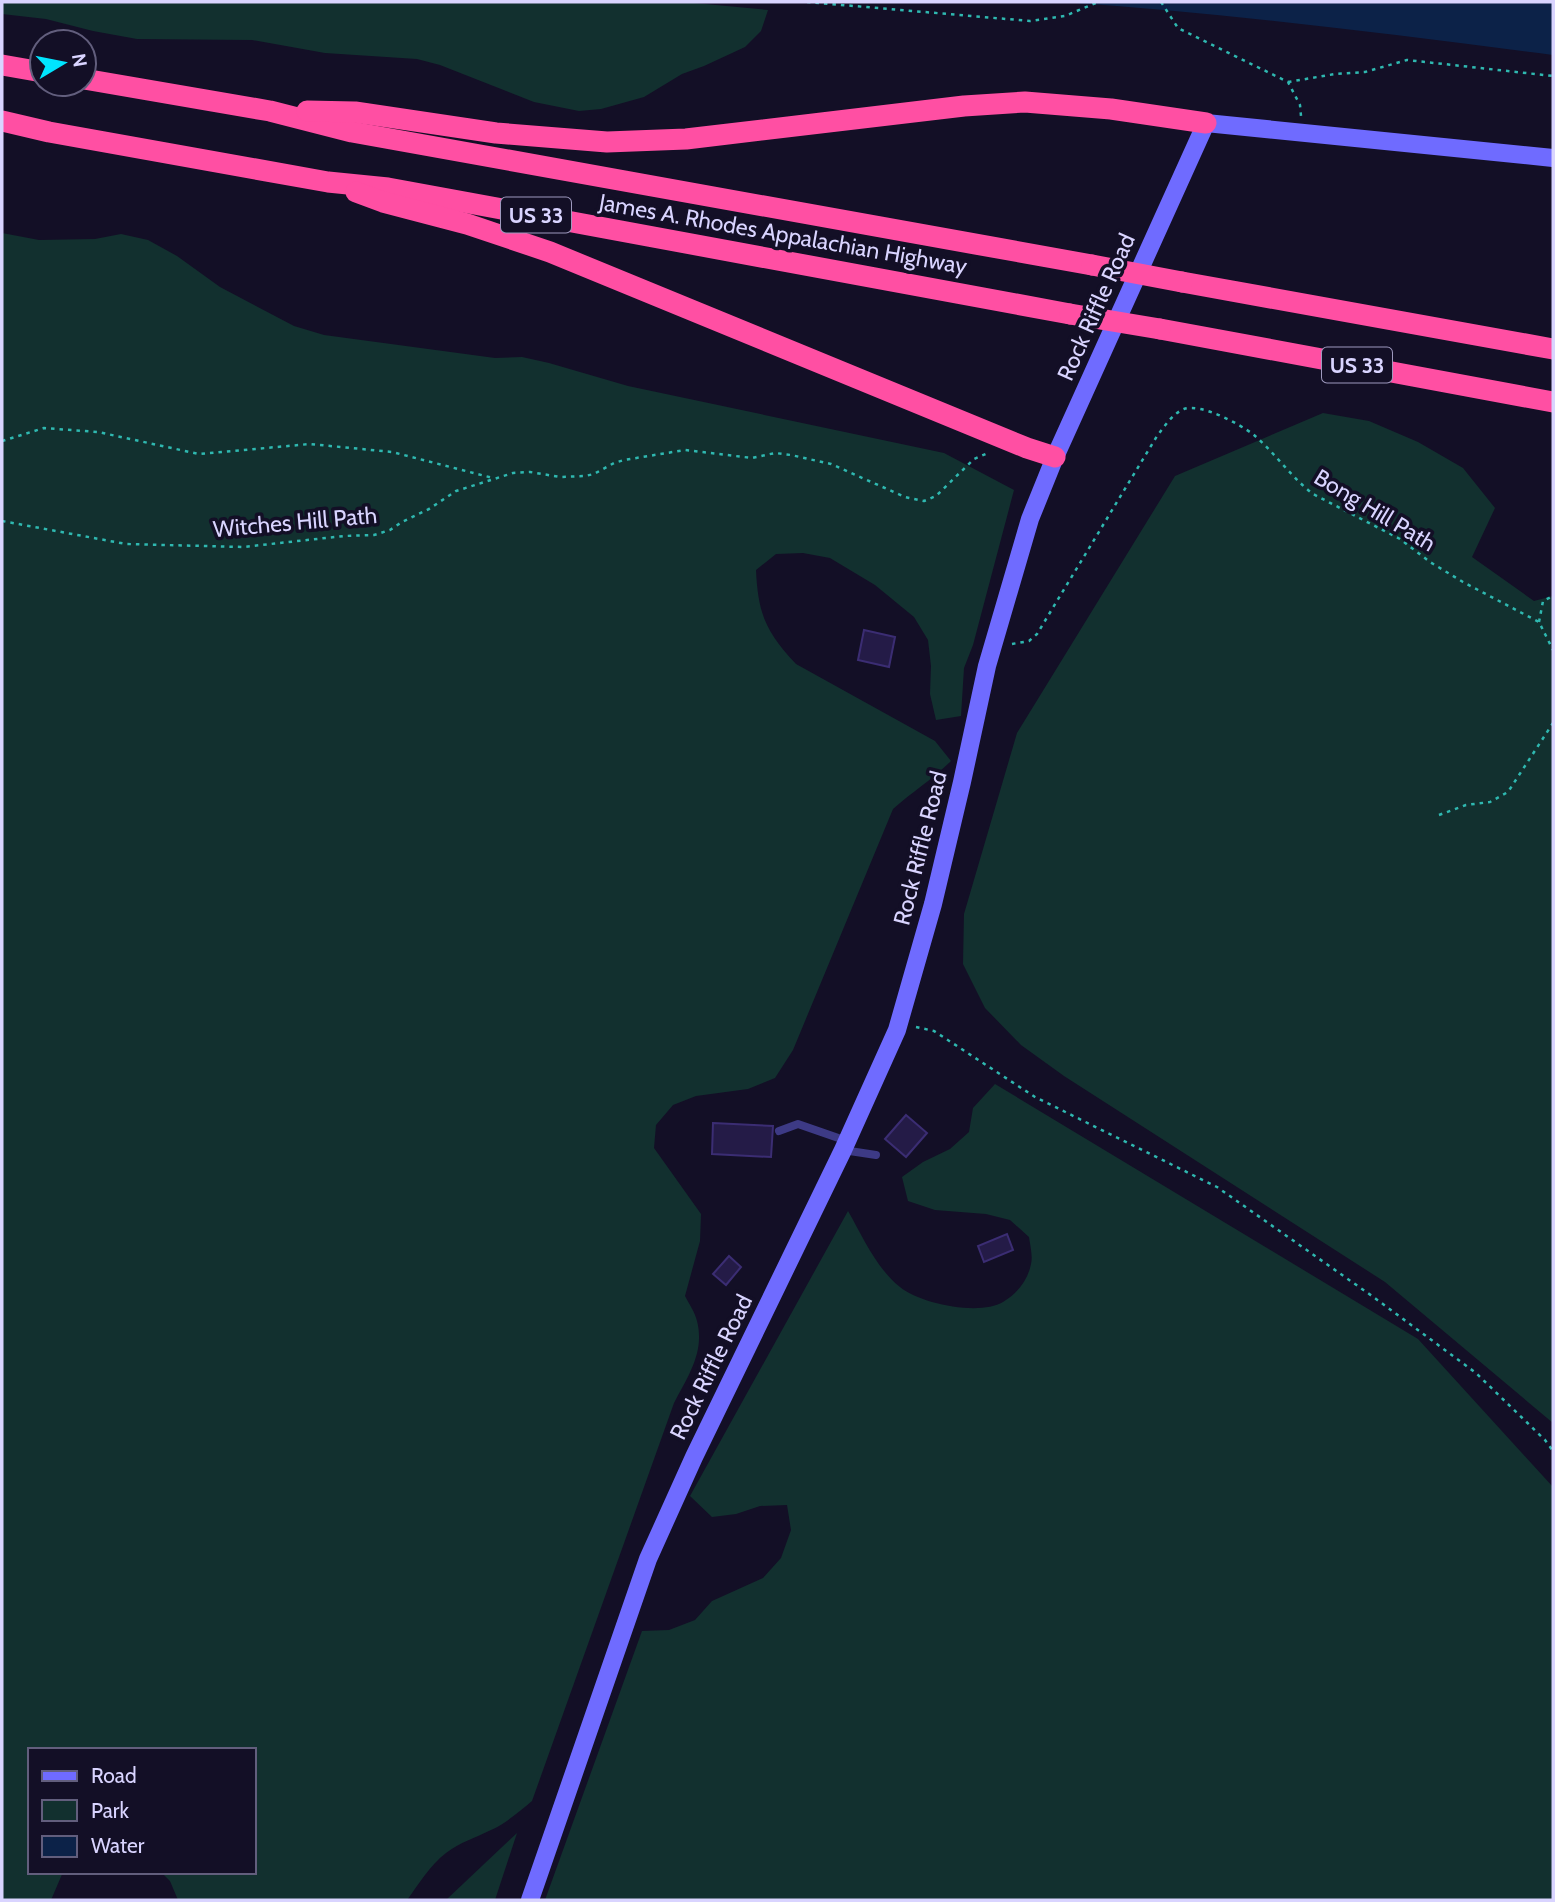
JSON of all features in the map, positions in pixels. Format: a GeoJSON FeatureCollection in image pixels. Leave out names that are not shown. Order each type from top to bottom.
{"type":"FeatureCollection","features":[{"type":"Feature","properties":{"kind":"highway"},"geometry":{"type":"LineString","coordinates":[[2,65],[28,70]]}},
{"type":"Feature","properties":{"kind":"highway","name":"James A. Rhodes Appalachian Highway"},"geometry":{"type":"LineString","coordinates":[[98,81],[270,111],[365,134],[1553,349]]}},
{"type":"Feature","properties":{"kind":"highway"},"geometry":{"type":"LineString","coordinates":[[270,111],[355,112],[496,133],[607,142],[686,139],[964,106],[1025,102],[1111,109],[1206,123]]}},
{"type":"Feature","properties":{"kind":"highway","name":"James A. Rhodes Appalachian Highway"},"geometry":{"type":"LineString","coordinates":[[2,121],[49,132],[328,182],[388,188],[1553,402]]}},
{"type":"Feature","properties":{"kind":"highway"},"geometry":{"type":"LineString","coordinates":[[328,182],[383,202],[467,225],[550,253],[1014,443],[1055,457]]}},
{"type":"Feature","properties":{"kind":"street"},"geometry":{"type":"LineString","coordinates":[[1206,123],[1553,158]]}},
{"type":"Feature","properties":{"kind":"street","name":"Rock Riffle Road"},"geometry":{"type":"LineString","coordinates":[[530,1900],[648,1559],[694,1457],[845,1146],[899,1024],[933,904],[993,645],[1030,519],[1055,457],[1206,123]]}},
{"type":"Feature","properties":{"kind":"lane"},"geometry":{"type":"LineString","coordinates":[[779,1131],[798,1124],[845,1146],[876,1155]]}},
{"type":"Feature","properties":{"kind":"path"},"geometry":{"type":"LineString","coordinates":[[807,2],[1030,21],[1065,16],[1098,2]]}},
{"type":"Feature","properties":{"kind":"path"},"geometry":{"type":"LineString","coordinates":[[1161,2],[1178,28],[1288,82],[1365,72],[1406,60],[1553,76]]}},
{"type":"Feature","properties":{"kind":"path"},"geometry":{"type":"LineString","coordinates":[[1288,82],[1300,105],[1303,133]]}},
{"type":"Feature","properties":{"kind":"path","name":"Bong Hill Path"},"geometry":{"type":"LineString","coordinates":[[1007,644],[1029,641],[1037,634],[1157,436],[1173,415],[1185,408],[1197,407],[1221,416],[1254,435],[1313,494],[1401,539],[1462,582],[1539,622]]}},
{"type":"Feature","properties":{"kind":"path","name":"Witches Hill Path"},"geometry":{"type":"LineString","coordinates":[[2,441],[44,428],[98,432],[199,454],[310,444],[392,452],[496,478]]}},
{"type":"Feature","properties":{"kind":"path","name":"Witches Hill Path"},"geometry":{"type":"LineString","coordinates":[[2,521],[126,544],[243,547],[374,535],[390,530],[456,491],[513,473],[585,476],[624,460],[685,450],[752,458],[775,453],[791,454],[831,464],[905,497],[924,501],[936,496],[974,458],[993,452]]}},
{"type":"Feature","properties":{"kind":"path"},"geometry":{"type":"LineString","coordinates":[[1553,596],[1544,601],[1539,622],[1553,650]]}},
{"type":"Feature","properties":{"kind":"path"},"geometry":{"type":"LineString","coordinates":[[1439,815],[1466,805],[1490,802],[1508,792],[1553,723]]}},
{"type":"Feature","properties":{"kind":"path"},"geometry":{"type":"LineString","coordinates":[[899,1024],[933,1031],[1035,1097],[1217,1186],[1476,1373],[1553,1451]]}},
{"type":"Feature","properties":{"kind":"green space"},"geometry":{"type":"Polygon","coordinates":[[[2,2],[684,2],[768,10],[761,31],[745,47],[682,74],[644,97],[601,109],[579,111],[534,102],[440,65],[417,59],[325,53],[252,40],[137,39],[98,32],[98,28],[81,28],[46,19],[2,14],[2,2]]]}},
{"type":"Feature","properties":{"kind":"green space"},"geometry":{"type":"Polygon","coordinates":[[[2,233],[39,240],[95,239],[121,234],[148,240],[177,256],[220,287],[294,326],[324,335],[495,358],[522,357],[549,363],[628,386],[944,453],[1014,490],[973,645],[964,668],[961,716],[936,720],[930,694],[928,640],[914,617],[875,585],[830,558],[803,553],[776,554],[756,570],[765,622],[777,642],[796,664],[935,741],[951,761],[893,809],[793,1050],[775,1078],[748,1089],[696,1096],[673,1105],[656,1125],[654,1148],[701,1214],[700,1241],[685,1296],[695,1314],[699,1343],[694,1364],[674,1403],[532,1801],[502,1824],[446,1853],[407,1900],[178,1900],[170,1881],[163,1874],[256,1874],[256,1748],[28,1748],[28,1874],[62,1874],[51,1900],[2,1900],[2,233]]]}},
{"type":"Feature","properties":{"kind":"green space"},"geometry":{"type":"Polygon","coordinates":[[[1323,413],[1369,421],[1418,442],[1463,468],[1495,508],[1472,557],[1534,601],[1553,596],[1553,1423],[1385,1282],[1064,1076],[1021,1045],[985,1008],[963,964],[964,914],[1017,733],[1175,476],[1323,413]]]}},
{"type":"Feature","properties":{"kind":"green space"},"geometry":{"type":"Polygon","coordinates":[[[995,1084],[1418,1339],[1553,1487],[1553,1900],[545,1900],[642,1631],[669,1630],[695,1620],[712,1601],[763,1578],[781,1558],[791,1530],[787,1505],[760,1506],[736,1514],[712,1517],[690,1496],[848,1211],[884,1271],[900,1287],[921,1298],[966,1308],[993,1306],[1008,1299],[1025,1281],[1032,1261],[1029,1237],[1010,1220],[986,1214],[935,1210],[908,1201],[902,1177],[923,1162],[950,1149],[969,1132],[973,1108],[995,1084]]]}},
{"type":"Feature","properties":{"kind":"green space"},"geometry":{"type":"Polygon","coordinates":[[[517,1833],[495,1900],[446,1900],[517,1833]]]}},
{"type":"Feature","properties":{"kind":"water"},"geometry":{"type":"Polygon","coordinates":[[[1061,2],[1553,2],[1553,55],[1246,18],[1061,2]]]}},
{"type":"Feature","properties":{"kind":"building"},"geometry":{"type":"Polygon","coordinates":[[[864,630],[895,637],[889,667],[858,660],[864,630]]]}},
{"type":"Feature","properties":{"kind":"building"},"geometry":{"type":"Polygon","coordinates":[[[906,1115],[927,1133],[906,1157],[885,1139],[906,1115]]]}},
{"type":"Feature","properties":{"kind":"building"},"geometry":{"type":"Polygon","coordinates":[[[713,1123],[773,1126],[771,1157],[712,1154],[713,1123]]]}},
{"type":"Feature","properties":{"kind":"building"},"geometry":{"type":"Polygon","coordinates":[[[1007,1234],[1013,1250],[984,1262],[978,1246],[1007,1234]]]}},
{"type":"Feature","properties":{"kind":"building"},"geometry":{"type":"Polygon","coordinates":[[[729,1256],[741,1267],[726,1285],[713,1274],[729,1256]]]}}]}
